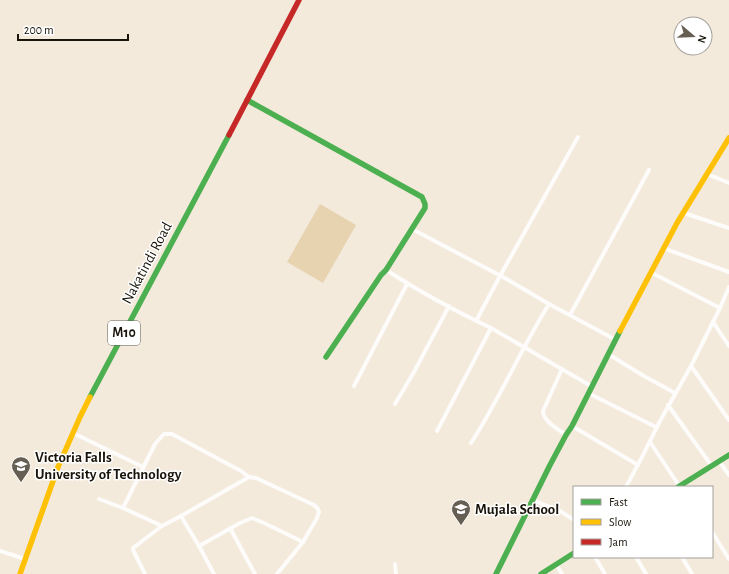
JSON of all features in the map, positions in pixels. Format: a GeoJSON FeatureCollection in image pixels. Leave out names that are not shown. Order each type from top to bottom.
{"type":"FeatureCollection","features":[{"type":"Feature","properties":{"kind":"main road","name":"M10"},"geometry":{"type":"LineString","coordinates":[[248,100],[299,0]]}},
{"type":"Feature","properties":{"kind":"main road"},"geometry":{"type":"LineString","coordinates":[[248,100],[422,198],[424,201],[425,208],[412,229],[386,270],[381,275],[326,357]]}},
{"type":"Feature","properties":{"kind":"main road","name":"Nakatindi Road"},"geometry":{"type":"LineString","coordinates":[[20,574],[56,473],[73,433],[109,360],[248,100]]}},
{"type":"Feature","properties":{"kind":"main road"},"geometry":{"type":"LineString","coordinates":[[496,574],[650,272],[707,174],[729,141]]}},
{"type":"Feature","properties":{"kind":"main road"},"geometry":{"type":"LineString","coordinates":[[681,486],[729,455]]}},
{"type":"Feature","properties":{"kind":"main road"},"geometry":{"type":"LineString","coordinates":[[541,574],[573,554]]}},
{"type":"Feature","properties":{"kind":"street"},"geometry":{"type":"LineString","coordinates":[[476,321],[578,137]]}},
{"type":"Feature","properties":{"kind":"street"},"geometry":{"type":"LineString","coordinates":[[570,315],[649,170]]}},
{"type":"Feature","properties":{"kind":"street"},"geometry":{"type":"LineString","coordinates":[[707,174],[729,183]]}},
{"type":"Feature","properties":{"kind":"street"},"geometry":{"type":"LineString","coordinates":[[684,213],[729,228]]}},
{"type":"Feature","properties":{"kind":"street"},"geometry":{"type":"LineString","coordinates":[[412,229],[616,340]]}},
{"type":"Feature","properties":{"kind":"street"},"geometry":{"type":"LineString","coordinates":[[663,248],[729,272]]}},
{"type":"Feature","properties":{"kind":"street"},"geometry":{"type":"LineString","coordinates":[[386,270],[407,284],[491,328],[591,386]]}},
{"type":"Feature","properties":{"kind":"street"},"geometry":{"type":"LineString","coordinates":[[650,272],[720,308]]}},
{"type":"Feature","properties":{"kind":"street"},"geometry":{"type":"LineString","coordinates":[[354,386],[407,284]]}},
{"type":"Feature","properties":{"kind":"street"},"geometry":{"type":"LineString","coordinates":[[627,486],[650,442],[656,427],[691,366],[729,287]]}},
{"type":"Feature","properties":{"kind":"street"},"geometry":{"type":"LineString","coordinates":[[472,443],[484,424],[549,304]]}},
{"type":"Feature","properties":{"kind":"street"},"geometry":{"type":"LineString","coordinates":[[395,404],[449,306]]}},
{"type":"Feature","properties":{"kind":"street"},"geometry":{"type":"LineString","coordinates":[[713,322],[729,346]]}},
{"type":"Feature","properties":{"kind":"street"},"geometry":{"type":"LineString","coordinates":[[437,431],[491,328]]}},
{"type":"Feature","properties":{"kind":"street"},"geometry":{"type":"LineString","coordinates":[[608,354],[675,393]]}},
{"type":"Feature","properties":{"kind":"street"},"geometry":{"type":"LineString","coordinates":[[691,366],[729,420]]}},
{"type":"Feature","properties":{"kind":"street"},"geometry":{"type":"LineString","coordinates":[[562,369],[543,410],[543,414],[545,419],[566,435]]}},
{"type":"Feature","properties":{"kind":"street"},"geometry":{"type":"LineString","coordinates":[[588,393],[656,427]]}},
{"type":"Feature","properties":{"kind":"street"},"geometry":{"type":"LineString","coordinates":[[668,405],[711,466]]}},
{"type":"Feature","properties":{"kind":"street"},"geometry":{"type":"LineString","coordinates":[[572,426],[638,465]]}},
{"type":"Feature","properties":{"kind":"street"},"geometry":{"type":"LineString","coordinates":[[73,433],[143,467]]}},
{"type":"Feature","properties":{"kind":"street"},"geometry":{"type":"LineString","coordinates":[[123,508],[155,444],[164,434],[172,434],[241,471],[249,477],[256,478],[314,505],[318,509],[319,512],[317,518],[304,542],[278,574]]}},
{"type":"Feature","properties":{"kind":"street"},"geometry":{"type":"LineString","coordinates":[[650,442],[678,486]]}},
{"type":"Feature","properties":{"kind":"street"},"geometry":{"type":"LineString","coordinates":[[719,460],[729,475]]}},
{"type":"Feature","properties":{"kind":"street"},"geometry":{"type":"LineString","coordinates":[[145,574],[133,548],[162,526],[249,477]]}},
{"type":"Feature","properties":{"kind":"street"},"geometry":{"type":"LineString","coordinates":[[99,499],[162,526]]}},
{"type":"Feature","properties":{"kind":"street"},"geometry":{"type":"LineString","coordinates":[[533,500],[560,510],[573,519]]}},
{"type":"Feature","properties":{"kind":"street"},"geometry":{"type":"LineString","coordinates":[[181,516],[214,574]]}},
{"type":"Feature","properties":{"kind":"street"},"geometry":{"type":"LineString","coordinates":[[199,546],[230,528],[252,518],[304,542]]}},
{"type":"Feature","properties":{"kind":"street"},"geometry":{"type":"LineString","coordinates":[[230,528],[256,574]]}},
{"type":"Feature","properties":{"kind":"street"},"geometry":{"type":"LineString","coordinates":[[713,534],[729,560]]}},
{"type":"Feature","properties":{"kind":"street"},"geometry":{"type":"LineString","coordinates":[[0,551],[25,559]]}},
{"type":"Feature","properties":{"kind":"street"},"geometry":{"type":"LineString","coordinates":[[596,558],[605,574]]}},
{"type":"Feature","properties":{"kind":"street"},"geometry":{"type":"LineString","coordinates":[[637,558],[646,574]]}},
{"type":"Feature","properties":{"kind":"street"},"geometry":{"type":"LineString","coordinates":[[683,558],[692,574]]}},
{"type":"Feature","properties":{"kind":"street"},"geometry":{"type":"LineString","coordinates":[[394,564],[396,574]]}},
{"type":"Feature","properties":{"kind":"street"},"geometry":{"type":"LineString","coordinates":[[556,564],[562,574]]}},
{"type":"Feature","properties":{"kind":"shaded area"},"geometry":{"type":"Polygon","coordinates":[[[320,204],[356,225],[323,283],[287,262],[320,204]]]}},
{"type":"Feature","properties":{"kind":"traffic: fast"},"geometry":{"type":"LineString","coordinates":[[247,100],[422,197],[425,204],[425,208],[386,270],[381,275],[326,357]]}},
{"type":"Feature","properties":{"kind":"traffic: fast"},"geometry":{"type":"LineString","coordinates":[[90,397],[229,135]]}},
{"type":"Feature","properties":{"kind":"traffic: fast"},"geometry":{"type":"LineString","coordinates":[[496,574],[550,465],[572,426],[620,331]]}},
{"type":"Feature","properties":{"kind":"traffic: fast"},"geometry":{"type":"LineString","coordinates":[[680,486],[729,455]]}},
{"type":"Feature","properties":{"kind":"traffic: fast"},"geometry":{"type":"LineString","coordinates":[[541,574],[573,554]]}},
{"type":"Feature","properties":{"kind":"traffic: slow"},"geometry":{"type":"LineString","coordinates":[[620,331],[677,223],[729,138]]}},
{"type":"Feature","properties":{"kind":"traffic: slow"},"geometry":{"type":"LineString","coordinates":[[20,574],[58,467],[90,397]]}},
{"type":"Feature","properties":{"kind":"traffic: jam"},"geometry":{"type":"LineString","coordinates":[[229,135],[299,0]]}},
{"type":"Feature","properties":{"kind":"place","name":"Victoria Falls University of Technology"},"geometry":{"type":"Point","coordinates":[21,483]}},
{"type":"Feature","properties":{"kind":"place","name":"Mujala School"},"geometry":{"type":"Point","coordinates":[461,526]}}]}
